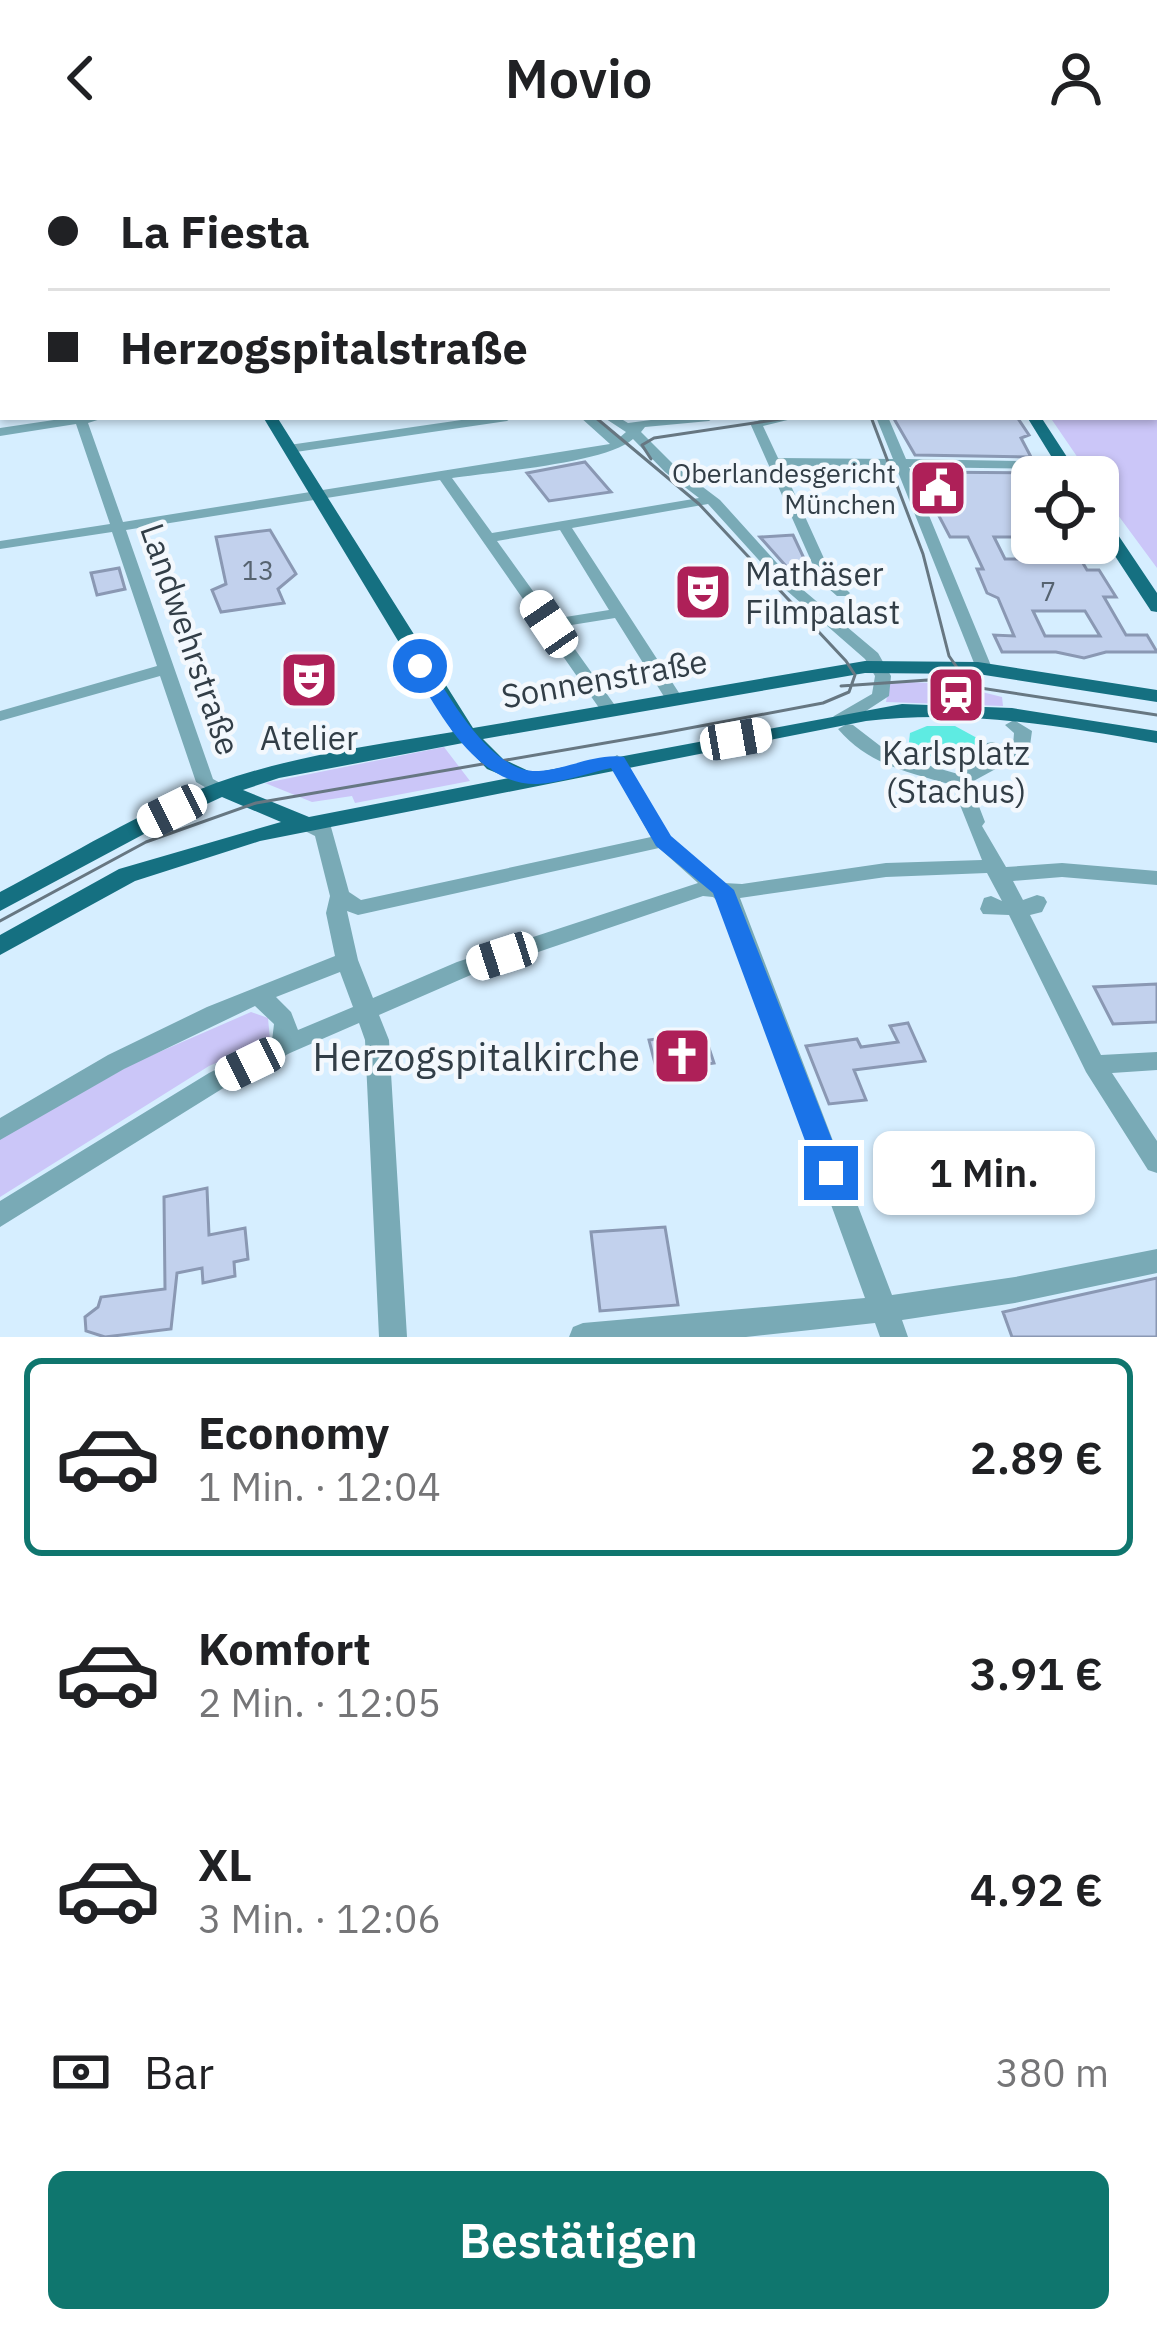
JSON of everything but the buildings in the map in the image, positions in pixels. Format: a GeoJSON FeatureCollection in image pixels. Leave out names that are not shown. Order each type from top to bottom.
{"type":"FeatureCollection","features":[{"type":"Feature","properties":{"kind":"main road"},"geometry":{"type":"LineString","coordinates":[[272,420],[465,736],[500,767],[538,778]]}},
{"type":"Feature","properties":{"kind":"main road"},"geometry":{"type":"LineString","coordinates":[[1036,420],[1059,456]]}},
{"type":"Feature","properties":{"kind":"main road"},"geometry":{"type":"LineString","coordinates":[[1119,549],[1157,608]]}},
{"type":"Feature","properties":{"kind":"main road"},"geometry":{"type":"LineString","coordinates":[[880,667],[984,668],[1157,696]]}},
{"type":"Feature","properties":{"kind":"main road","name":"Sonnenstraße"},"geometry":{"type":"LineString","coordinates":[[0,903],[149,822],[286,770],[821,673],[880,667]]}},
{"type":"Feature","properties":{"kind":"main road"},"geometry":{"type":"LineString","coordinates":[[0,946],[127,875],[208,848],[304,823],[617,761],[907,709],[958,709],[1157,737]]}},
{"type":"Feature","properties":{"kind":"main road"},"geometry":{"type":"LineString","coordinates":[[208,848],[244,815],[230,792]]}},
{"type":"Feature","properties":{"kind":"main road","name":"Landwehrstraße"},"geometry":{"type":"LineString","coordinates":[[230,792],[304,823]]}},
{"type":"Feature","properties":{"kind":"street"},"geometry":{"type":"LineString","coordinates":[[0,432],[69,420]]}},
{"type":"Feature","properties":{"kind":"street","name":"Landwehrstraße"},"geometry":{"type":"LineString","coordinates":[[82,420],[205,782],[230,792]]}},
{"type":"Feature","properties":{"kind":"street"},"geometry":{"type":"LineString","coordinates":[[289,449],[487,420]]}},
{"type":"Feature","properties":{"kind":"street"},"geometry":{"type":"LineString","coordinates":[[595,420],[626,430],[710,500],[791,587],[820,608],[880,667],[884,686],[880,696],[843,724],[869,754],[885,763],[890,753],[960,781],[994,870],[1094,1065],[1157,1162]]}},
{"type":"Feature","properties":{"kind":"street"},"geometry":{"type":"LineString","coordinates":[[0,545],[593,452],[626,430],[691,420]]}},
{"type":"Feature","properties":{"kind":"street"},"geometry":{"type":"LineString","coordinates":[[776,420],[757,423],[825,578],[842,593]]}},
{"type":"Feature","properties":{"kind":"street"},"geometry":{"type":"LineString","coordinates":[[883,420],[984,668]]}},
{"type":"Feature","properties":{"kind":"street"},"geometry":{"type":"LineString","coordinates":[[773,461],[1011,468]]}},
{"type":"Feature","properties":{"kind":"street"},"geometry":{"type":"LineString","coordinates":[[444,476],[610,711]]}},
{"type":"Feature","properties":{"kind":"street"},"geometry":{"type":"LineString","coordinates":[[489,538],[710,500]]}},
{"type":"Feature","properties":{"kind":"street"},"geometry":{"type":"LineString","coordinates":[[564,526],[674,699]]}},
{"type":"Feature","properties":{"kind":"street"},"geometry":{"type":"LineString","coordinates":[[549,624],[617,613]]}},
{"type":"Feature","properties":{"kind":"street"},"geometry":{"type":"LineString","coordinates":[[0,716],[166,669]]}},
{"type":"Feature","properties":{"kind":"street"},"geometry":{"type":"LineString","coordinates":[[960,781],[1006,745],[1030,766]]}},
{"type":"Feature","properties":{"kind":"street"},"geometry":{"type":"LineString","coordinates":[[617,761],[664,841],[723,890],[739,921],[888,1325]]}},
{"type":"Feature","properties":{"kind":"street"},"geometry":{"type":"LineString","coordinates":[[304,823],[324,832],[340,896],[336,913],[346,960],[377,1040],[392,1337]]}},
{"type":"Feature","properties":{"kind":"street"},"geometry":{"type":"LineString","coordinates":[[340,896],[358,908],[664,841]]}},
{"type":"Feature","properties":{"kind":"street"},"geometry":{"type":"LineString","coordinates":[[0,1215],[217,1080],[282,1047],[465,968],[702,889],[742,891],[864,872],[961,867],[1157,878]]}},
{"type":"Feature","properties":{"kind":"street"},"geometry":{"type":"LineString","coordinates":[[0,1130],[116,1062],[229,1007],[346,960]]}},
{"type":"Feature","properties":{"kind":"street"},"geometry":{"type":"LineString","coordinates":[[260,998],[284,1017],[289,1032],[282,1047]]}},
{"type":"Feature","properties":{"kind":"street"},"geometry":{"type":"LineString","coordinates":[[1094,1065],[1157,1061]]}},
{"type":"Feature","properties":{"kind":"street"},"geometry":{"type":"LineString","coordinates":[[583,1337],[888,1325],[941,1303],[1075,1281],[1157,1261]]}},
{"type":"Feature","properties":{"kind":"shaded area"},"geometry":{"type":"Polygon","coordinates":[[[1052,420],[1157,420],[1157,568],[1119,516],[1119,456],[1077,456],[1052,420]]]}},
{"type":"Feature","properties":{"kind":"shaded area"},"geometry":{"type":"Polygon","coordinates":[[[890,681],[950,684],[1002,697],[1003,706],[886,702],[890,681]]]}},
{"type":"Feature","properties":{"kind":"shaded area"},"geometry":{"type":"Polygon","coordinates":[[[927,726],[955,726],[977,738],[978,749],[961,758],[942,759],[924,754],[909,742],[910,733],[927,726]]]}},
{"type":"Feature","properties":{"kind":"shaded area"},"geometry":{"type":"Polygon","coordinates":[[[444,747],[470,781],[355,803],[352,796],[312,802],[265,783],[444,747]]]}},
{"type":"Feature","properties":{"kind":"shaded area"},"geometry":{"type":"Polygon","coordinates":[[[251,1012],[268,1018],[270,1040],[209,1066],[0,1197],[0,1138],[134,1063],[251,1012]]]}},
{"type":"Feature","properties":{"kind":"tram line"},"geometry":{"type":"LineString","coordinates":[[599,420],[699,504],[846,661],[855,675],[851,685]]}},
{"type":"Feature","properties":{"kind":"tram line"},"geometry":{"type":"LineString","coordinates":[[651,459],[642,445],[654,438],[774,420]]}},
{"type":"Feature","properties":{"kind":"tram line"},"geometry":{"type":"LineString","coordinates":[[872,420],[923,554],[949,656],[961,673],[981,686]]}},
{"type":"Feature","properties":{"kind":"tram line"},"geometry":{"type":"LineString","coordinates":[[851,685],[928,680],[1157,715]]}},
{"type":"Feature","properties":{"kind":"tram line"},"geometry":{"type":"LineString","coordinates":[[0,921],[146,842],[256,803],[823,703],[849,692],[851,685]]}},
{"type":"Feature","properties":{"kind":"tram line"},"geometry":{"type":"LineString","coordinates":[[841,686],[851,685]]}},
{"type":"Feature","properties":{"kind":"place","name":"Oberlandesgericht München"},"geometry":{"type":"Point","coordinates":[938,488]}},
{"type":"Feature","properties":{"kind":"place","name":"Mathäser Filmpalast"},"geometry":{"type":"Point","coordinates":[703,592]}},
{"type":"Feature","properties":{"kind":"place","name":"Atelier"},"geometry":{"type":"Point","coordinates":[309,680]}},
{"type":"Feature","properties":{"kind":"place","name":"Karlsplatz (Stachus)"},"geometry":{"type":"Point","coordinates":[956,695]}},
{"type":"Feature","properties":{"kind":"place","name":"Herzogspitalkirche"},"geometry":{"type":"Point","coordinates":[682,1056]}},
{"type":"Feature","properties":{"kind":"route"},"geometry":{"type":"LineString","coordinates":[[420,666],[465,736],[495,764],[514,774],[538,778],[617,761],[664,841],[723,890],[831,1173]]}}]}
